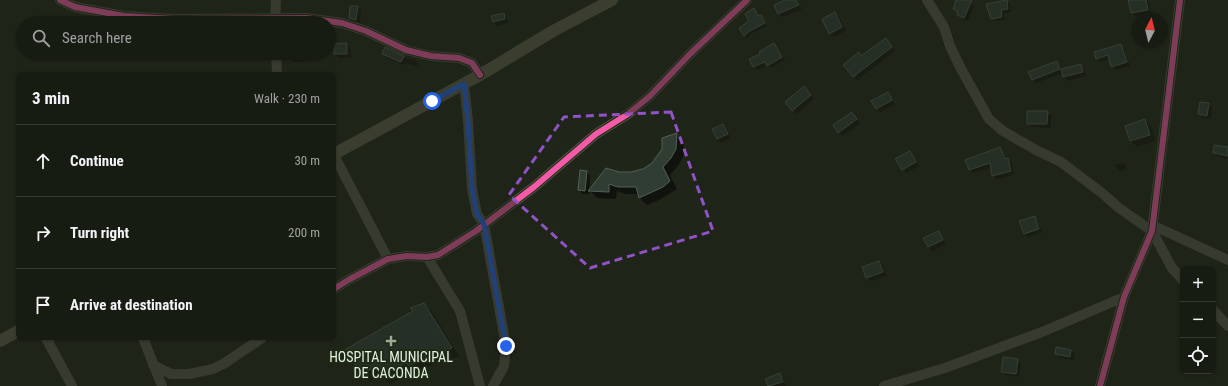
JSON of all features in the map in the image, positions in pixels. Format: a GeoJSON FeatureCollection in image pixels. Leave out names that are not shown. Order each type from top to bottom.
{"type":"FeatureCollection","features":[{"type":"Feature","properties":{"kind":"main road"},"geometry":{"type":"LineString","coordinates":[[336,154],[480,75],[553,31],[612,0]]}},
{"type":"Feature","properties":{"kind":"main road"},"geometry":{"type":"LineString","coordinates":[[0,342],[16,332]]}},
{"type":"Feature","properties":{"kind":"street"},"geometry":{"type":"LineString","coordinates":[[60,0],[75,7],[124,16]]}},
{"type":"Feature","properties":{"kind":"street"},"geometry":{"type":"LineString","coordinates":[[275,16],[276,0]]}},
{"type":"Feature","properties":{"kind":"street"},"geometry":{"type":"LineString","coordinates":[[336,288],[350,278],[388,259],[407,256],[427,257],[438,255],[484,224],[534,187],[596,134],[628,114],[650,96],[690,54],[747,0]]}},
{"type":"Feature","properties":{"kind":"street"},"geometry":{"type":"LineString","coordinates":[[927,0],[944,27],[950,46],[960,67],[989,119],[1003,131],[1036,150],[1061,162],[1119,208],[1152,228],[1228,260]]}},
{"type":"Feature","properties":{"kind":"street"},"geometry":{"type":"LineString","coordinates":[[1100,386],[1124,297],[1152,228],[1180,0]]}},
{"type":"Feature","properties":{"kind":"street"},"geometry":{"type":"LineString","coordinates":[[336,22],[366,31],[406,50],[430,56],[460,58],[472,63],[480,75]]}},
{"type":"Feature","properties":{"kind":"street"},"geometry":{"type":"LineString","coordinates":[[276,60],[277,72]]}},
{"type":"Feature","properties":{"kind":"street"},"geometry":{"type":"LineString","coordinates":[[464,84],[472,189],[477,214],[484,224],[506,346],[504,366],[493,386]]}},
{"type":"Feature","properties":{"kind":"street"},"geometry":{"type":"LineString","coordinates":[[336,159],[388,259]]}},
{"type":"Feature","properties":{"kind":"street"},"geometry":{"type":"LineString","coordinates":[[1152,228],[1172,268],[1180,277]]}},
{"type":"Feature","properties":{"kind":"street"},"geometry":{"type":"LineString","coordinates":[[427,257],[460,311],[480,386]]}},
{"type":"Feature","properties":{"kind":"street"},"geometry":{"type":"LineString","coordinates":[[884,386],[945,368],[1027,338],[1124,297]]}},
{"type":"Feature","properties":{"kind":"street"},"geometry":{"type":"LineString","coordinates":[[1216,313],[1228,326]]}},
{"type":"Feature","properties":{"kind":"street"},"geometry":{"type":"LineString","coordinates":[[47,340],[72,386]]}},
{"type":"Feature","properties":{"kind":"street"},"geometry":{"type":"LineString","coordinates":[[143,340],[162,386]]}},
{"type":"Feature","properties":{"kind":"street"},"geometry":{"type":"LineString","coordinates":[[154,365],[171,374],[189,374],[213,369],[226,363],[259,340]]}},
{"type":"Feature","properties":{"kind":"highlighted area"},"geometry":{"type":"Polygon","coordinates":[[[671,112],[713,231],[590,268],[509,195],[564,117],[671,112]]]}},
{"type":"Feature","properties":{"kind":"building"},"geometry":{"type":"Polygon","coordinates":[[[785,0],[796,0],[799,5],[778,14],[774,5],[785,0]]]}},
{"type":"Feature","properties":{"kind":"building"},"geometry":{"type":"Polygon","coordinates":[[[956,0],[972,0],[964,18],[957,15],[958,12],[953,9],[956,0]]]}},
{"type":"Feature","properties":{"kind":"building"},"geometry":{"type":"Polygon","coordinates":[[[1007,0],[1008,9],[1001,10],[1002,17],[991,19],[986,4],[1007,0]]]}},
{"type":"Feature","properties":{"kind":"building"},"geometry":{"type":"Polygon","coordinates":[[[1128,0],[1146,0],[1148,10],[1131,13],[1128,0]]]}},
{"type":"Feature","properties":{"kind":"building"},"geometry":{"type":"Polygon","coordinates":[[[350,6],[358,6],[356,20],[349,18],[350,6]]]}},
{"type":"Feature","properties":{"kind":"building"},"geometry":{"type":"Polygon","coordinates":[[[754,8],[758,16],[761,15],[765,23],[744,36],[739,28],[749,21],[745,14],[754,8]]]}},
{"type":"Feature","properties":{"kind":"building"},"geometry":{"type":"Polygon","coordinates":[[[835,12],[842,27],[829,34],[822,19],[835,12]]]}},
{"type":"Feature","properties":{"kind":"building"},"geometry":{"type":"Polygon","coordinates":[[[504,13],[505,19],[493,22],[491,16],[504,13]]]}},
{"type":"Feature","properties":{"kind":"building"},"geometry":{"type":"Polygon","coordinates":[[[886,38],[892,47],[853,77],[843,65],[859,52],[861,56],[886,38]]]}},
{"type":"Feature","properties":{"kind":"building"},"geometry":{"type":"Polygon","coordinates":[[[347,43],[347,54],[336,54],[336,44],[347,43]]]}},
{"type":"Feature","properties":{"kind":"building"},"geometry":{"type":"Polygon","coordinates":[[[774,43],[782,57],[767,66],[765,62],[753,67],[749,59],[760,54],[759,52],[774,43]]]}},
{"type":"Feature","properties":{"kind":"building"},"geometry":{"type":"Polygon","coordinates":[[[1121,44],[1127,62],[1111,67],[1108,55],[1096,59],[1094,52],[1121,44]]]}},
{"type":"Feature","properties":{"kind":"building"},"geometry":{"type":"Polygon","coordinates":[[[385,47],[404,56],[401,62],[382,54],[385,47]]]}},
{"type":"Feature","properties":{"kind":"building"},"geometry":{"type":"Polygon","coordinates":[[[1057,61],[1060,69],[1032,80],[1028,72],[1057,61]]]}},
{"type":"Feature","properties":{"kind":"building"},"geometry":{"type":"Polygon","coordinates":[[[1081,64],[1083,72],[1063,77],[1061,69],[1081,64]]]}},
{"type":"Feature","properties":{"kind":"building"},"geometry":{"type":"Polygon","coordinates":[[[804,86],[811,95],[792,111],[785,102],[804,86]]]}},
{"type":"Feature","properties":{"kind":"building"},"geometry":{"type":"Polygon","coordinates":[[[888,92],[892,100],[876,109],[871,101],[888,92]]]}},
{"type":"Feature","properties":{"kind":"building"},"geometry":{"type":"Polygon","coordinates":[[[1200,102],[1209,103],[1207,116],[1198,114],[1200,102]]]}},
{"type":"Feature","properties":{"kind":"building"},"geometry":{"type":"Polygon","coordinates":[[[1027,111],[1048,111],[1047,124],[1027,124],[1027,111]]]}},
{"type":"Feature","properties":{"kind":"building"},"geometry":{"type":"Polygon","coordinates":[[[852,112],[857,119],[838,133],[833,125],[852,112]]]}},
{"type":"Feature","properties":{"kind":"building"},"geometry":{"type":"Polygon","coordinates":[[[1145,119],[1150,135],[1130,141],[1125,126],[1145,119]]]}},
{"type":"Feature","properties":{"kind":"building"},"geometry":{"type":"Polygon","coordinates":[[[723,124],[728,134],[717,139],[712,129],[723,124]]]}},
{"type":"Feature","properties":{"kind":"building"},"geometry":{"type":"Polygon","coordinates":[[[677,133],[676,149],[671,158],[663,167],[670,181],[663,187],[639,198],[636,187],[618,187],[609,184],[609,192],[588,191],[606,168],[619,172],[631,172],[643,169],[652,163],[662,149],[662,138],[677,133]]]}},
{"type":"Feature","properties":{"kind":"building"},"geometry":{"type":"Polygon","coordinates":[[[1214,145],[1228,147],[1228,156],[1213,153],[1214,145]]]}},
{"type":"Feature","properties":{"kind":"building"},"geometry":{"type":"Polygon","coordinates":[[[1000,147],[1005,159],[1008,158],[1011,171],[992,176],[990,163],[969,170],[965,160],[1000,147]]]}},
{"type":"Feature","properties":{"kind":"building"},"geometry":{"type":"Polygon","coordinates":[[[910,151],[916,162],[902,170],[895,159],[910,151]]]}},
{"type":"Feature","properties":{"kind":"building"},"geometry":{"type":"Polygon","coordinates":[[[580,170],[587,171],[585,191],[578,190],[580,170]]]}},
{"type":"Feature","properties":{"kind":"building"},"geometry":{"type":"Polygon","coordinates":[[[1035,216],[1039,229],[1024,234],[1019,221],[1035,216]]]}},
{"type":"Feature","properties":{"kind":"building"},"geometry":{"type":"Polygon","coordinates":[[[939,231],[943,240],[928,247],[923,238],[939,231]]]}},
{"type":"Feature","properties":{"kind":"building"},"geometry":{"type":"Polygon","coordinates":[[[879,261],[883,272],[866,278],[862,267],[879,261]]]}},
{"type":"Feature","properties":{"kind":"building"},"geometry":{"type":"Polygon","coordinates":[[[424,303],[452,348],[437,355],[434,352],[409,366],[406,363],[381,376],[375,367],[361,374],[346,349],[413,311],[410,308],[424,303]]]}},
{"type":"Feature","properties":{"kind":"building"},"geometry":{"type":"Polygon","coordinates":[[[1056,347],[1071,350],[1070,357],[1055,354],[1056,347]]]}},
{"type":"Feature","properties":{"kind":"building"},"geometry":{"type":"Polygon","coordinates":[[[1003,357],[1018,359],[1016,374],[1001,372],[1003,357]]]}},
{"type":"Feature","properties":{"kind":"building"},"geometry":{"type":"Polygon","coordinates":[[[780,373],[783,382],[768,386],[765,379],[780,373]]]}},
{"type":"Feature","properties":{"kind":"cycle path"},"geometry":{"type":"LineString","coordinates":[[60,0],[75,7],[124,16]]}},
{"type":"Feature","properties":{"kind":"cycle path"},"geometry":{"type":"LineString","coordinates":[[336,288],[388,259],[407,256],[427,257],[438,255],[476,231],[534,187],[596,134],[628,114],[650,96],[690,54],[747,0]]}},
{"type":"Feature","properties":{"kind":"cycle path"},"geometry":{"type":"LineString","coordinates":[[1100,386],[1124,297],[1152,231],[1180,0]]}},
{"type":"Feature","properties":{"kind":"cycle path"},"geometry":{"type":"LineString","coordinates":[[336,22],[366,31],[406,50],[431,56],[459,58],[472,63],[480,75]]}},
{"type":"Feature","properties":{"kind":"place","name":"HOSPITAL MUNICIPAL DE CACONDA"},"geometry":{"type":"Point","coordinates":[391,341]}},
{"type":"Feature","properties":{"kind":"route"},"geometry":{"type":"LineString","coordinates":[[432,101],[464,84],[474,203],[477,214],[484,224],[506,346]]}}]}
